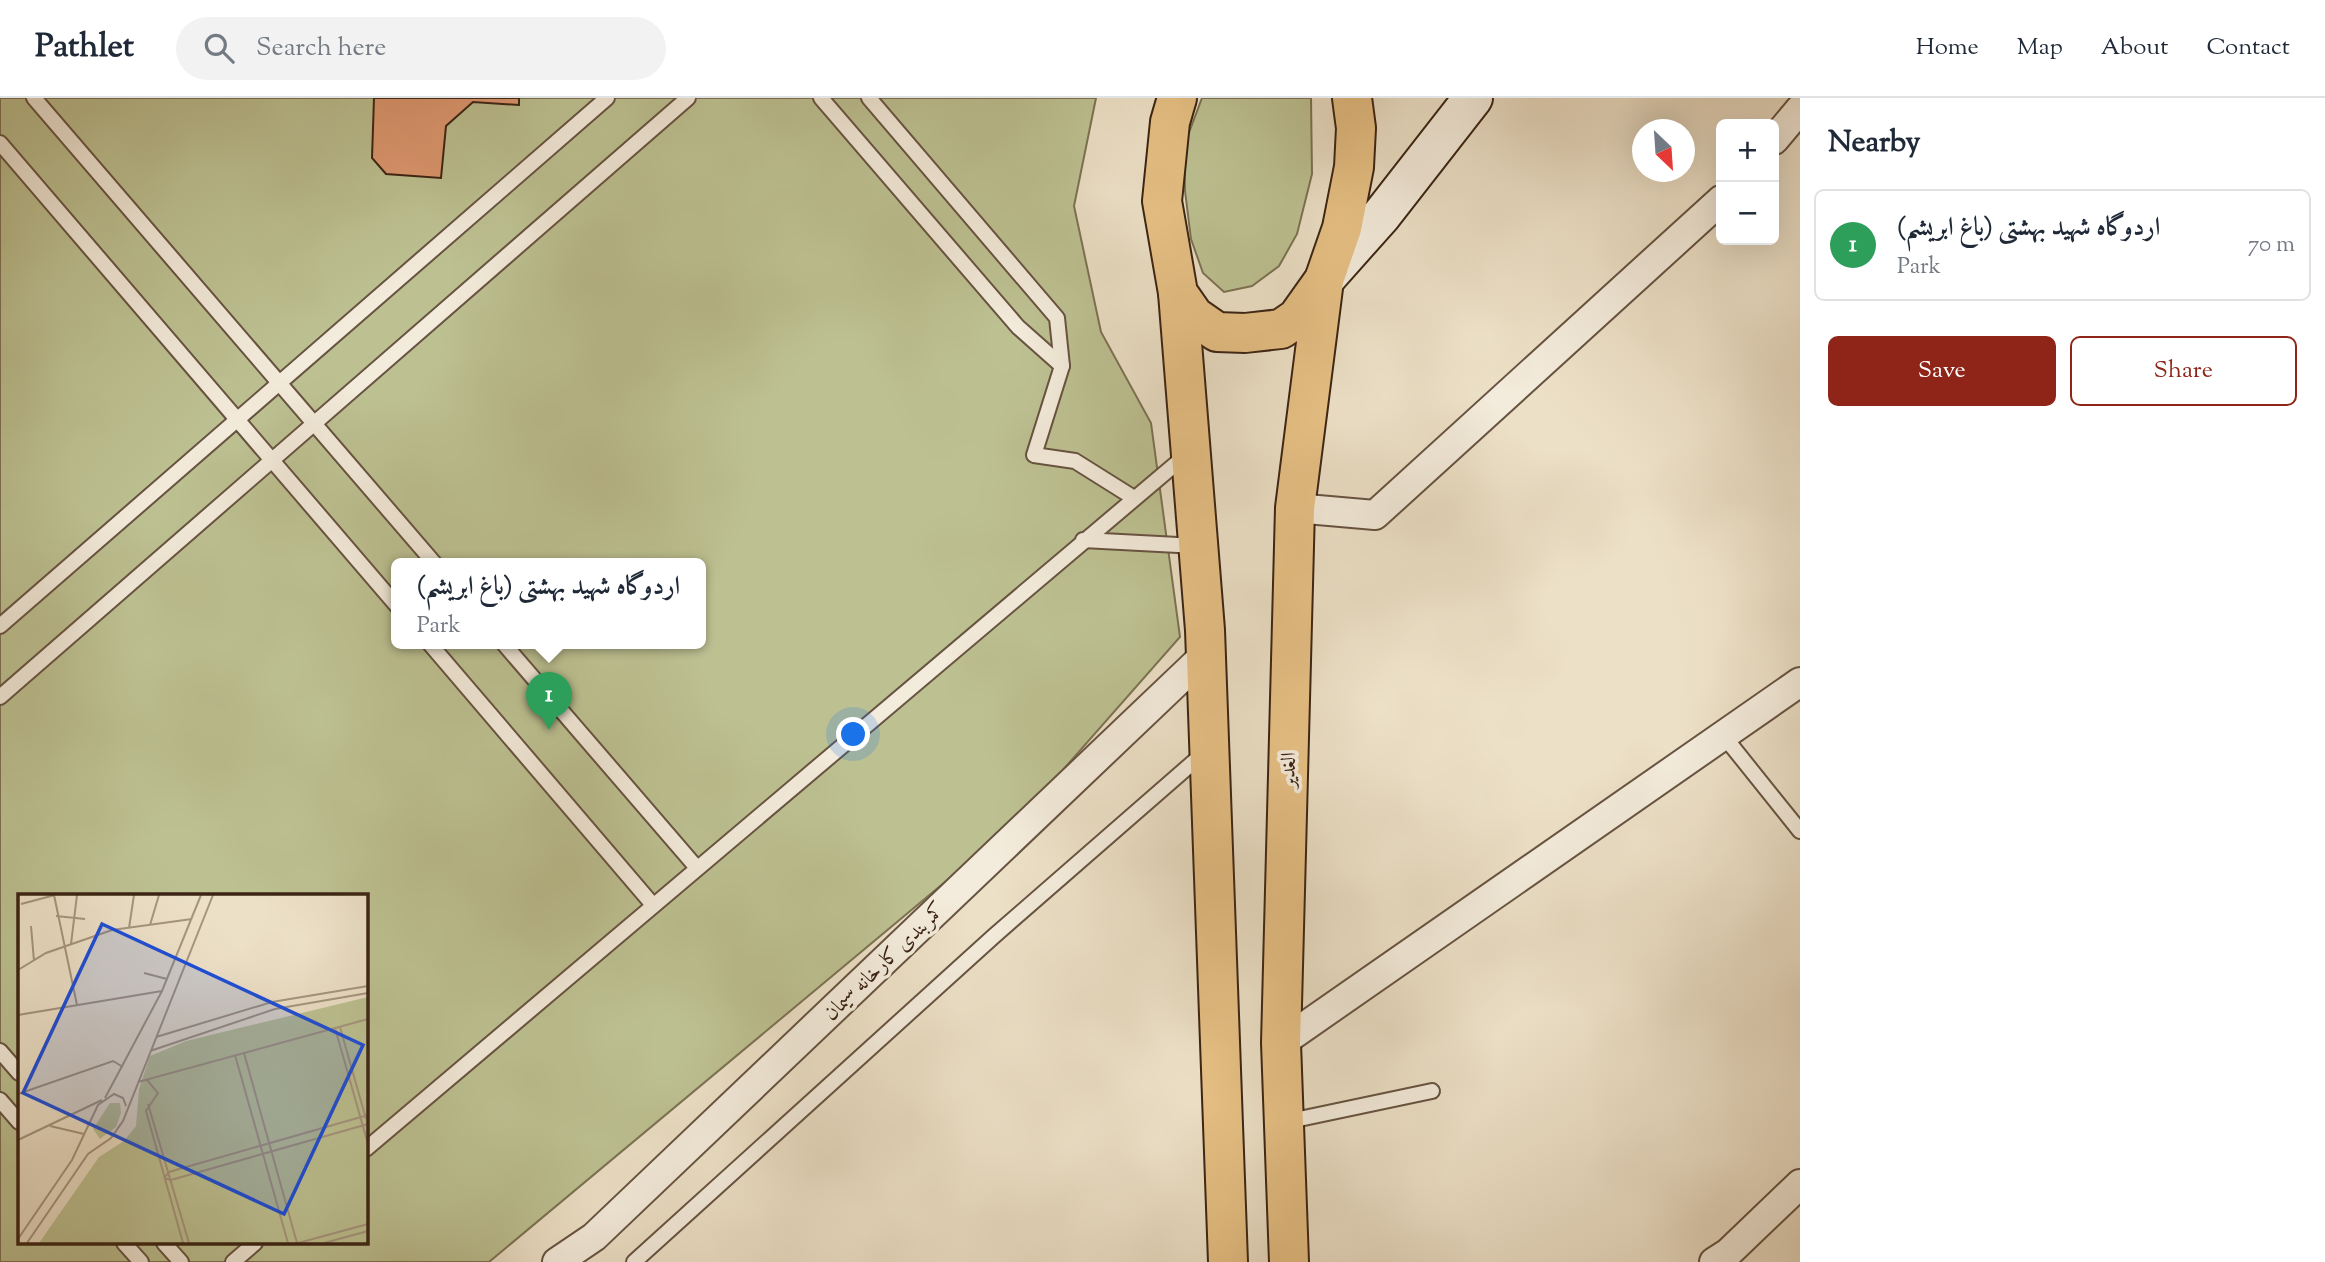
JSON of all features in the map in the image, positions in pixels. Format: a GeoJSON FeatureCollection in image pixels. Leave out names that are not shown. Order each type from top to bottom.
{"type":"FeatureCollection","features":[{"type":"Feature","properties":{"kind":"main road"},"geometry":{"type":"LineString","coordinates":[[1177,98],[1170,122],[1162,201],[1178,293],[1206,656],[1228,1262]]}},
{"type":"Feature","properties":{"kind":"main road"},"geometry":{"type":"LineString","coordinates":[[1178,293],[1194,316],[1217,332],[1245,333],[1281,329],[1297,318],[1324,280],[1342,228],[1354,167],[1356,128],[1352,98]]}},
{"type":"Feature","properties":{"kind":"main road","name":"الغدیر"},"geometry":{"type":"LineString","coordinates":[[1289,1262],[1281,1042],[1295,508],[1324,280]]}},
{"type":"Feature","properties":{"kind":"street"},"geometry":{"type":"LineString","coordinates":[[1324,280],[1381,216],[1473,98]]}},
{"type":"Feature","properties":{"kind":"street"},"geometry":{"type":"LineString","coordinates":[[1779,134],[1800,109]]}},
{"type":"Feature","properties":{"kind":"street"},"geometry":{"type":"LineString","coordinates":[[1295,508],[1375,515],[1716,205]]}},
{"type":"Feature","properties":{"kind":"street","name":"کمربندی کارخانه سیمان"},"geometry":{"type":"LineString","coordinates":[[557,1262],[604,1227],[1206,656]]}},
{"type":"Feature","properties":{"kind":"street"},"geometry":{"type":"LineString","coordinates":[[1281,1042],[1800,682]]}},
{"type":"Feature","properties":{"kind":"street"},"geometry":{"type":"LineString","coordinates":[[1714,1262],[1728,1253],[1800,1184]]}},
{"type":"Feature","properties":{"kind":"lane"},"geometry":{"type":"LineString","coordinates":[[34,98],[430,558]]}},
{"type":"Feature","properties":{"kind":"lane"},"geometry":{"type":"LineString","coordinates":[[0,626],[607,98]]}},
{"type":"Feature","properties":{"kind":"lane"},"geometry":{"type":"LineString","coordinates":[[0,697],[688,98]]}},
{"type":"Feature","properties":{"kind":"lane"},"geometry":{"type":"LineString","coordinates":[[821,98],[1017,327],[1062,366]]}},
{"type":"Feature","properties":{"kind":"lane"},"geometry":{"type":"LineString","coordinates":[[869,98],[1058,318],[1062,366],[1034,455],[1074,461],[1134,498]]}},
{"type":"Feature","properties":{"kind":"lane"},"geometry":{"type":"LineString","coordinates":[[0,143],[391,599]]}},
{"type":"Feature","properties":{"kind":"lane"},"geometry":{"type":"LineString","coordinates":[[368,1147],[1083,540],[1191,452]]}},
{"type":"Feature","properties":{"kind":"lane"},"geometry":{"type":"LineString","coordinates":[[1083,540],[1198,547]]}},
{"type":"Feature","properties":{"kind":"lane"},"geometry":{"type":"LineString","coordinates":[[433,649],[653,905]]}},
{"type":"Feature","properties":{"kind":"lane"},"geometry":{"type":"LineString","coordinates":[[508,649],[697,868]]}},
{"type":"Feature","properties":{"kind":"lane"},"geometry":{"type":"LineString","coordinates":[[1723,735],[1800,831]]}},
{"type":"Feature","properties":{"kind":"lane"},"geometry":{"type":"LineString","coordinates":[[634,1262],[994,936],[1209,749]]}},
{"type":"Feature","properties":{"kind":"lane"},"geometry":{"type":"LineString","coordinates":[[0,1051],[18,1072]]}},
{"type":"Feature","properties":{"kind":"lane"},"geometry":{"type":"LineString","coordinates":[[1284,1123],[1432,1091]]}},
{"type":"Feature","properties":{"kind":"lane"},"geometry":{"type":"LineString","coordinates":[[0,1100],[18,1121]]}},
{"type":"Feature","properties":{"kind":"lane"},"geometry":{"type":"LineString","coordinates":[[125,1244],[141,1262]]}},
{"type":"Feature","properties":{"kind":"lane"},"geometry":{"type":"LineString","coordinates":[[165,1244],[181,1262]]}},
{"type":"Feature","properties":{"kind":"lane"},"geometry":{"type":"LineString","coordinates":[[233,1262],[254,1244]]}},
{"type":"Feature","properties":{"kind":"green space"},"geometry":{"type":"Polygon","coordinates":[[[0,98],[1096,98],[1074,206],[1101,332],[1151,423],[1180,637],[1017,822],[489,1262],[0,1262],[0,98]]]}},
{"type":"Feature","properties":{"kind":"green space"},"geometry":{"type":"Polygon","coordinates":[[[1202,98],[1311,98],[1312,174],[1297,234],[1279,266],[1252,286],[1224,292],[1203,273],[1191,239],[1185,191],[1184,146],[1202,98]]]}},
{"type":"Feature","properties":{"kind":"building"},"geometry":{"type":"Polygon","coordinates":[[[374,98],[519,98],[519,105],[473,102],[446,126],[441,178],[386,174],[372,158],[374,98]]]}},
{"type":"Feature","properties":{"kind":"place","name":"اردوگاه شهید بهشتی (باغ ابریشم)"},"geometry":{"type":"Point","coordinates":[549,730]}}]}
